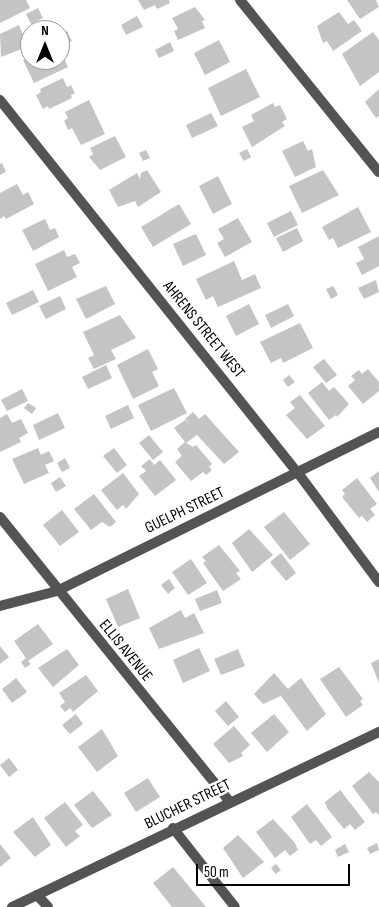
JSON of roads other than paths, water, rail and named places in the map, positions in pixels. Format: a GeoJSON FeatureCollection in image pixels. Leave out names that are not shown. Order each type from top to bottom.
{"type":"FeatureCollection","features":[{"type":"Feature","properties":{"kind":"street"},"geometry":{"type":"LineString","coordinates":[[240,0],[379,172]]}},
{"type":"Feature","properties":{"kind":"street","name":"AHRENS STREET WEST"},"geometry":{"type":"LineString","coordinates":[[0,100],[298,472],[379,582]]}},
{"type":"Feature","properties":{"kind":"street","name":"GUELPH STREET"},"geometry":{"type":"LineString","coordinates":[[0,606],[57,591],[379,432]]}},
{"type":"Feature","properties":{"kind":"street","name":"ELLIS AVENUE"},"geometry":{"type":"LineString","coordinates":[[0,517],[57,591],[230,802]]}},
{"type":"Feature","properties":{"kind":"street","name":"BLUCHER STREET"},"geometry":{"type":"LineString","coordinates":[[12,907],[173,828],[379,732]]}},
{"type":"Feature","properties":{"kind":"street"},"geometry":{"type":"LineString","coordinates":[[173,828],[236,907]]}},
{"type":"Feature","properties":{"kind":"street"},"geometry":{"type":"LineString","coordinates":[[37,895],[48,907]]}}]}
